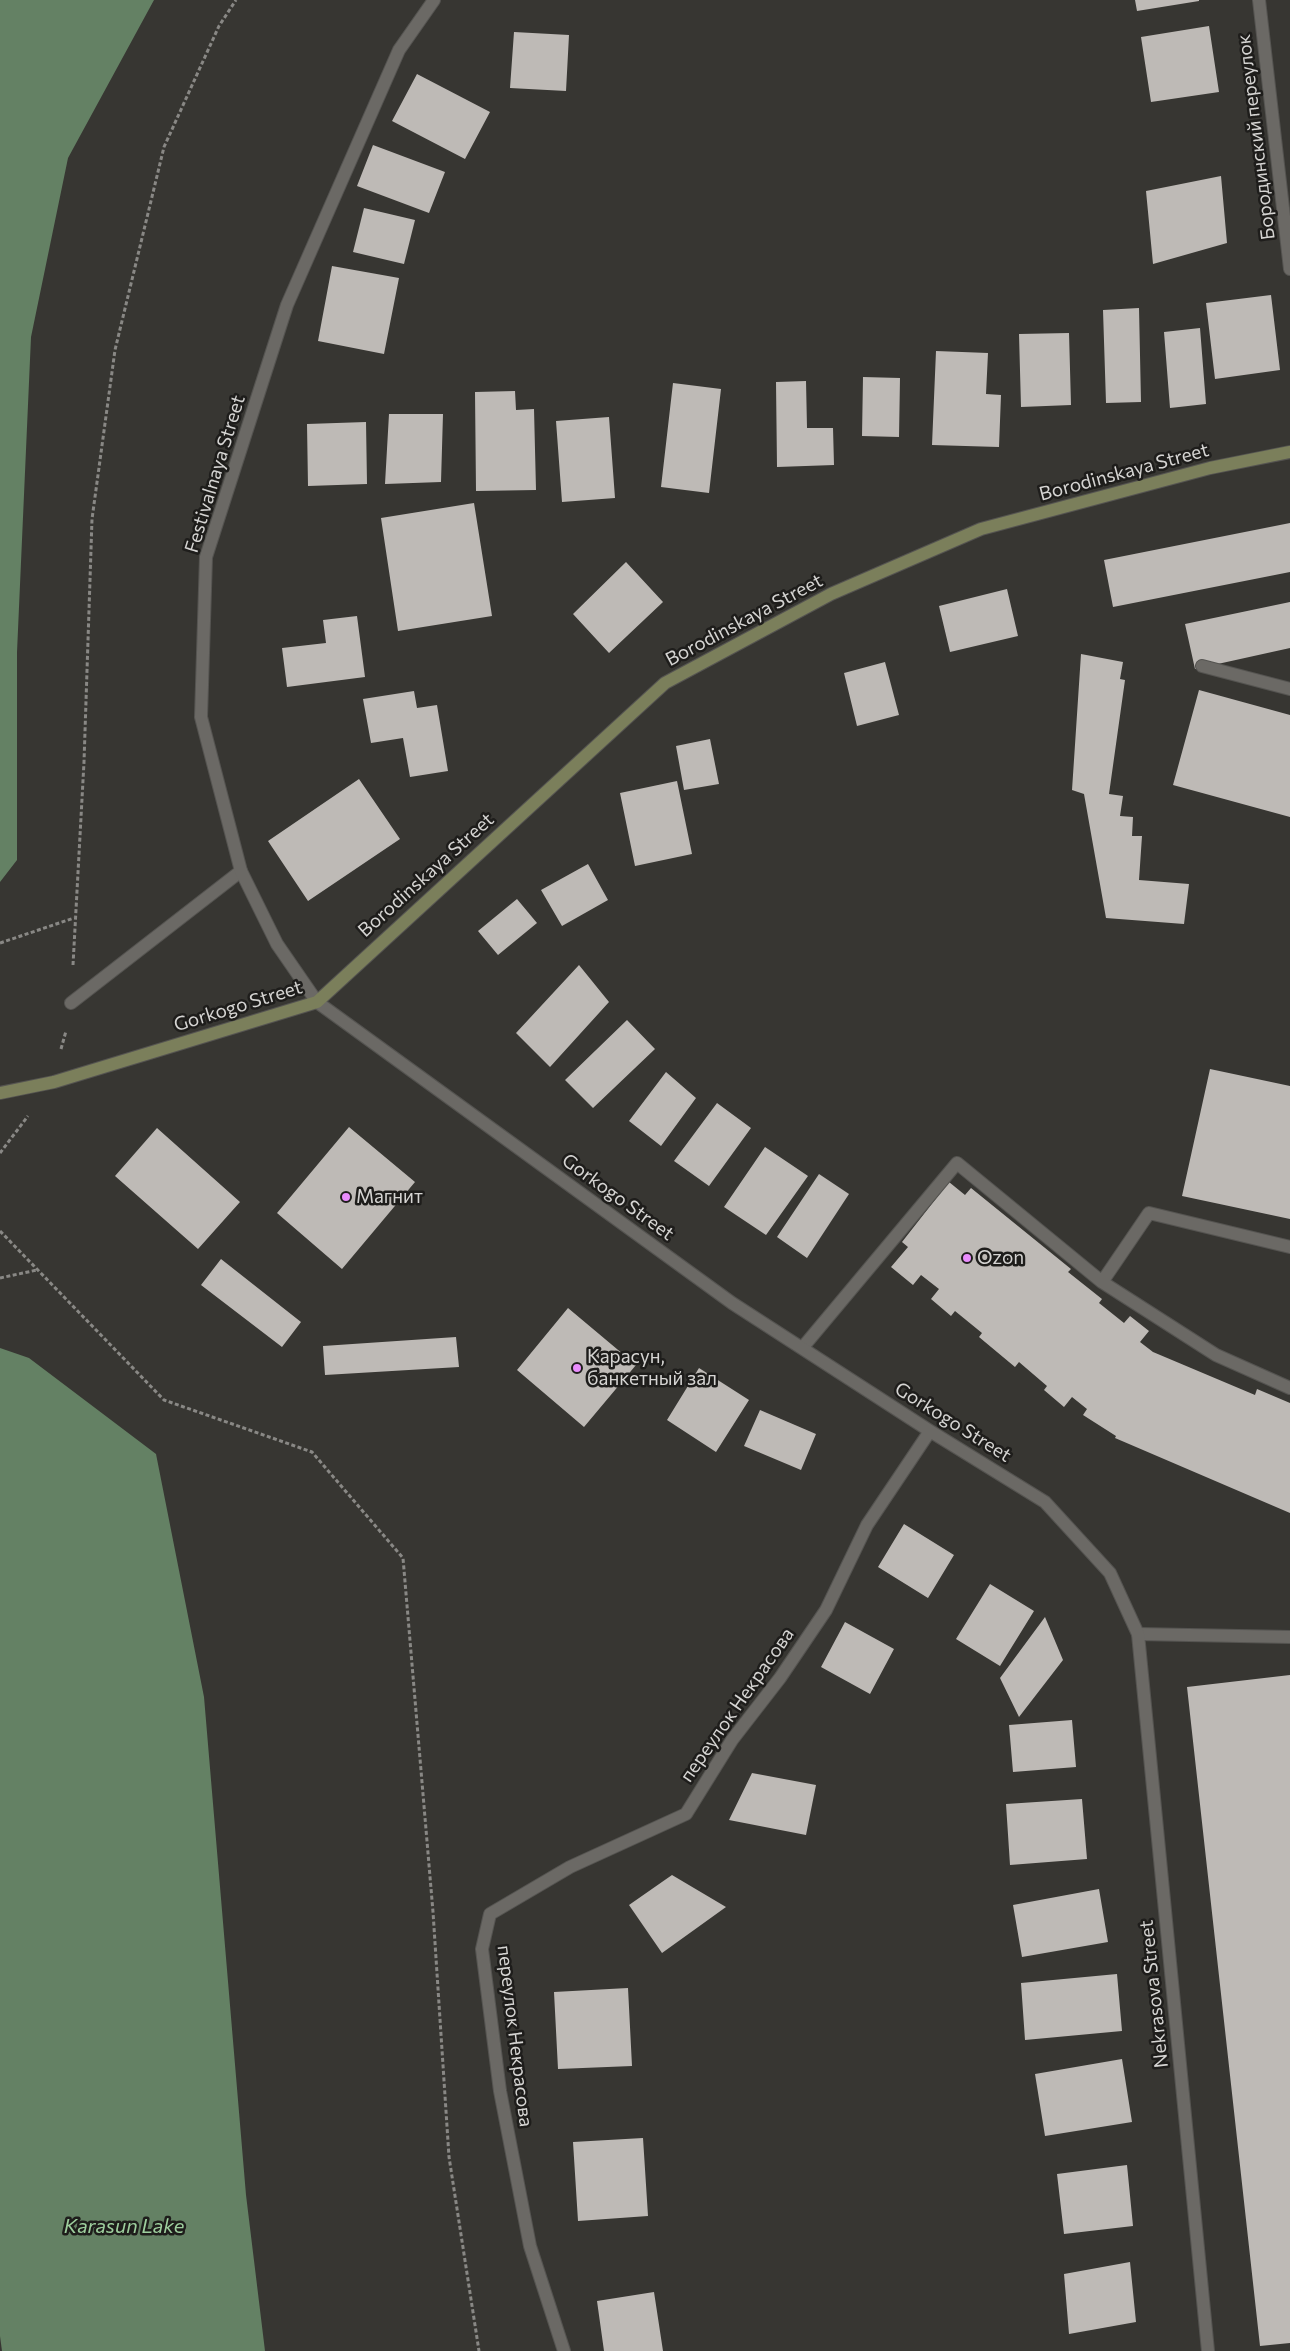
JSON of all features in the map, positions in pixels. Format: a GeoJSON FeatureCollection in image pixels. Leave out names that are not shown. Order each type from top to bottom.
{"type":"FeatureCollection","features":[{"type":"Feature","properties":{"kind":"main road","name":"Borodinskaya Street"},"geometry":{"type":"LineString","coordinates":[[317,1002],[665,683],[831,594],[982,529],[1210,468],[1290,452]]}},
{"type":"Feature","properties":{"kind":"main road","name":"Gorkogo Street"},"geometry":{"type":"LineString","coordinates":[[0,1093],[54,1082],[317,1002]]}},
{"type":"Feature","properties":{"kind":"street","name":"Festivalnaya Street"},"geometry":{"type":"LineString","coordinates":[[317,1002],[277,944],[241,871],[201,717],[206,557],[287,305],[399,50],[434,0]]}},
{"type":"Feature","properties":{"kind":"street","name":"Бородинский переулок"},"geometry":{"type":"LineString","coordinates":[[1259,0],[1290,269]]}},
{"type":"Feature","properties":{"kind":"street"},"geometry":{"type":"LineString","coordinates":[[1202,666],[1290,689]]}},
{"type":"Feature","properties":{"kind":"street"},"geometry":{"type":"LineString","coordinates":[[71,1003],[241,871]]}},
{"type":"Feature","properties":{"kind":"street","name":"Gorkogo Street"},"geometry":{"type":"LineString","coordinates":[[317,1002],[732,1303],[803,1347],[930,1431],[1045,1502],[1110,1573],[1138,1634]]}},
{"type":"Feature","properties":{"kind":"street"},"geometry":{"type":"LineString","coordinates":[[803,1347],[957,1163],[1102,1282],[1216,1356],[1290,1388]]}},
{"type":"Feature","properties":{"kind":"street"},"geometry":{"type":"LineString","coordinates":[[1102,1282],[1149,1213],[1290,1247]]}},
{"type":"Feature","properties":{"kind":"street","name":"переулок Некрасова"},"geometry":{"type":"LineString","coordinates":[[564,2351],[530,2246],[500,2091],[482,1949],[490,1914],[570,1867],[686,1814],[732,1740],[780,1678],[826,1610],[867,1526],[930,1431]]}},
{"type":"Feature","properties":{"kind":"street"},"geometry":{"type":"LineString","coordinates":[[1138,1634],[1290,1637]]}},
{"type":"Feature","properties":{"kind":"street","name":"Nekrasova Street"},"geometry":{"type":"LineString","coordinates":[[1138,1634],[1208,2351]]}},
{"type":"Feature","properties":{"kind":"path"},"geometry":{"type":"LineString","coordinates":[[54,1082],[71,1003],[74,918],[84,762],[92,519],[115,350],[164,147],[219,26],[236,0]]}},
{"type":"Feature","properties":{"kind":"path"},"geometry":{"type":"LineString","coordinates":[[0,942],[74,918]]}},
{"type":"Feature","properties":{"kind":"path"},"geometry":{"type":"LineString","coordinates":[[0,1231],[164,1400],[312,1452],[403,1558],[433,1912],[449,2157],[479,2351]]}},
{"type":"Feature","properties":{"kind":"path"},"geometry":{"type":"LineString","coordinates":[[0,1278],[38,1269]]}},
{"type":"Feature","properties":{"kind":"water"},"geometry":{"type":"Polygon","coordinates":[[[0,0],[154,0],[68,158],[31,337],[17,652],[17,860],[0,882],[0,0]]]}},
{"type":"Feature","properties":{"kind":"water","name":"Karasun Lake"},"geometry":{"type":"Polygon","coordinates":[[[0,1348],[29,1358],[156,1454],[204,1697],[246,2195],[265,2351],[2,2351],[0,2336],[0,1348]]]}},
{"type":"Feature","properties":{"kind":"building"},"geometry":{"type":"Polygon","coordinates":[[[1135,0],[1199,0],[1199,1],[1137,11],[1135,0]]]}},
{"type":"Feature","properties":{"kind":"building"},"geometry":{"type":"Polygon","coordinates":[[[1209,26],[1219,92],[1151,102],[1141,37],[1209,26]]]}},
{"type":"Feature","properties":{"kind":"building"},"geometry":{"type":"Polygon","coordinates":[[[514,32],[569,35],[566,91],[510,88],[514,32]]]}},
{"type":"Feature","properties":{"kind":"building"},"geometry":{"type":"Polygon","coordinates":[[[417,74],[490,112],[465,159],[392,121],[417,74]]]}},
{"type":"Feature","properties":{"kind":"building"},"geometry":{"type":"Polygon","coordinates":[[[373,145],[445,172],[429,213],[357,186],[373,145]]]}},
{"type":"Feature","properties":{"kind":"building"},"geometry":{"type":"Polygon","coordinates":[[[1221,176],[1227,243],[1153,264],[1146,191],[1221,176]]]}},
{"type":"Feature","properties":{"kind":"building"},"geometry":{"type":"Polygon","coordinates":[[[364,208],[415,220],[404,264],[353,252],[364,208]]]}},
{"type":"Feature","properties":{"kind":"building"},"geometry":{"type":"Polygon","coordinates":[[[332,266],[399,278],[384,354],[318,341],[332,266]]]}},
{"type":"Feature","properties":{"kind":"building"},"geometry":{"type":"Polygon","coordinates":[[[1271,295],[1280,370],[1215,379],[1206,303],[1271,295]]]}},
{"type":"Feature","properties":{"kind":"building"},"geometry":{"type":"Polygon","coordinates":[[[1139,308],[1141,402],[1106,403],[1103,310],[1139,308]]]}},
{"type":"Feature","properties":{"kind":"building"},"geometry":{"type":"Polygon","coordinates":[[[1200,328],[1206,404],[1170,408],[1164,332],[1200,328]]]}},
{"type":"Feature","properties":{"kind":"building"},"geometry":{"type":"Polygon","coordinates":[[[1069,333],[1071,405],[1021,407],[1019,334],[1069,333]]]}},
{"type":"Feature","properties":{"kind":"building"},"geometry":{"type":"Polygon","coordinates":[[[936,351],[988,353],[986,394],[1001,395],[999,447],[932,445],[936,351]]]}},
{"type":"Feature","properties":{"kind":"building"},"geometry":{"type":"Polygon","coordinates":[[[863,377],[900,378],[899,437],[862,436],[863,377]]]}},
{"type":"Feature","properties":{"kind":"building"},"geometry":{"type":"Polygon","coordinates":[[[806,381],[807,428],[833,428],[834,465],[777,467],[776,382],[806,381]]]}},
{"type":"Feature","properties":{"kind":"building"},"geometry":{"type":"Polygon","coordinates":[[[673,383],[721,389],[709,493],[661,487],[673,383]]]}},
{"type":"Feature","properties":{"kind":"building"},"geometry":{"type":"Polygon","coordinates":[[[515,391],[516,410],[534,409],[536,490],[476,491],[475,392],[515,391]]]}},
{"type":"Feature","properties":{"kind":"building"},"geometry":{"type":"Polygon","coordinates":[[[389,414],[443,414],[441,482],[385,484],[389,414]]]}},
{"type":"Feature","properties":{"kind":"building"},"geometry":{"type":"Polygon","coordinates":[[[609,417],[615,498],[562,502],[556,421],[609,417]]]}},
{"type":"Feature","properties":{"kind":"building"},"geometry":{"type":"Polygon","coordinates":[[[366,422],[367,484],[308,486],[307,424],[366,422]]]}},
{"type":"Feature","properties":{"kind":"building"},"geometry":{"type":"Polygon","coordinates":[[[474,503],[492,616],[398,631],[381,518],[474,503]]]}},
{"type":"Feature","properties":{"kind":"building"},"geometry":{"type":"Polygon","coordinates":[[[1290,523],[1290,572],[1113,607],[1104,560],[1290,523]]]}},
{"type":"Feature","properties":{"kind":"building"},"geometry":{"type":"Polygon","coordinates":[[[626,562],[663,602],[609,653],[573,614],[626,562]]]}},
{"type":"Feature","properties":{"kind":"building"},"geometry":{"type":"Polygon","coordinates":[[[1007,589],[1018,636],[950,652],[939,606],[1007,589]]]}},
{"type":"Feature","properties":{"kind":"building"},"geometry":{"type":"Polygon","coordinates":[[[1290,602],[1290,648],[1195,669],[1185,624],[1290,602]]]}},
{"type":"Feature","properties":{"kind":"building"},"geometry":{"type":"Polygon","coordinates":[[[357,616],[365,677],[287,687],[282,648],[326,643],[323,620],[357,616]]]}},
{"type":"Feature","properties":{"kind":"building"},"geometry":{"type":"Polygon","coordinates":[[[1081,654],[1123,662],[1120,679],[1125,680],[1109,794],[1123,796],[1120,816],[1133,817],[1132,836],[1142,836],[1139,880],[1189,884],[1184,924],[1106,918],[1084,794],[1072,790],[1081,654]]]}},
{"type":"Feature","properties":{"kind":"building"},"geometry":{"type":"Polygon","coordinates":[[[885,662],[899,715],[857,726],[844,673],[885,662]]]}},
{"type":"Feature","properties":{"kind":"building"},"geometry":{"type":"Polygon","coordinates":[[[1199,690],[1290,715],[1290,817],[1173,785],[1199,690]]]}},
{"type":"Feature","properties":{"kind":"building"},"geometry":{"type":"Polygon","coordinates":[[[414,691],[417,708],[437,705],[448,771],[410,777],[403,738],[371,743],[363,699],[414,691]]]}},
{"type":"Feature","properties":{"kind":"building"},"geometry":{"type":"Polygon","coordinates":[[[710,739],[719,784],[684,790],[676,746],[710,739]]]}},
{"type":"Feature","properties":{"kind":"building"},"geometry":{"type":"Polygon","coordinates":[[[359,779],[400,839],[308,901],[268,841],[359,779]]]}},
{"type":"Feature","properties":{"kind":"building"},"geometry":{"type":"Polygon","coordinates":[[[677,781],[692,854],[635,866],[620,793],[677,781]]]}},
{"type":"Feature","properties":{"kind":"building"},"geometry":{"type":"Polygon","coordinates":[[[588,864],[608,900],[562,926],[541,890],[588,864]]]}},
{"type":"Feature","properties":{"kind":"building"},"geometry":{"type":"Polygon","coordinates":[[[517,899],[537,923],[498,955],[478,931],[517,899]]]}},
{"type":"Feature","properties":{"kind":"building"},"geometry":{"type":"Polygon","coordinates":[[[579,965],[609,1002],[550,1067],[516,1033],[579,965]]]}},
{"type":"Feature","properties":{"kind":"building"},"geometry":{"type":"Polygon","coordinates":[[[627,1020],[655,1049],[593,1108],[565,1080],[627,1020]]]}},
{"type":"Feature","properties":{"kind":"building"},"geometry":{"type":"Polygon","coordinates":[[[1210,1069],[1290,1086],[1290,1219],[1182,1196],[1210,1069]]]}},
{"type":"Feature","properties":{"kind":"building"},"geometry":{"type":"Polygon","coordinates":[[[666,1072],[696,1098],[661,1146],[629,1121],[666,1072]]]}},
{"type":"Feature","properties":{"kind":"building"},"geometry":{"type":"Polygon","coordinates":[[[717,1103],[751,1128],[709,1186],[674,1161],[717,1103]]]}},
{"type":"Feature","properties":{"kind":"building","name":"Магнит"},"geometry":{"type":"Polygon","coordinates":[[[349,1127],[415,1182],[342,1269],[277,1213],[349,1127]]]}},
{"type":"Feature","properties":{"kind":"building"},"geometry":{"type":"Polygon","coordinates":[[[157,1128],[240,1202],[198,1249],[115,1176],[157,1128]]]}},
{"type":"Feature","properties":{"kind":"building"},"geometry":{"type":"Polygon","coordinates":[[[765,1147],[808,1176],[766,1235],[724,1207],[765,1147]]]}},
{"type":"Feature","properties":{"kind":"building"},"geometry":{"type":"Polygon","coordinates":[[[819,1174],[849,1194],[807,1258],[777,1237],[819,1174]]]}},
{"type":"Feature","properties":{"kind":"building"},"geometry":{"type":"Polygon","coordinates":[[[949,1182],[965,1195],[971,1188],[1071,1269],[1068,1272],[1102,1299],[1099,1303],[1124,1323],[1130,1316],[1149,1331],[1140,1342],[1153,1352],[1255,1395],[1257,1389],[1290,1403],[1290,1513],[1115,1438],[1116,1436],[1083,1415],[1087,1409],[1072,1397],[1064,1407],[1044,1390],[1047,1386],[1019,1362],[1015,1367],[979,1337],[982,1333],[955,1311],[951,1316],[931,1299],[939,1289],[921,1275],[913,1285],[891,1267],[908,1247],[902,1242],[949,1182]]]}},
{"type":"Feature","properties":{"kind":"building"},"geometry":{"type":"Polygon","coordinates":[[[221,1259],[301,1322],[282,1347],[201,1285],[221,1259]]]}},
{"type":"Feature","properties":{"kind":"building","name":"Карасун, банкетный зал"},"geometry":{"type":"Polygon","coordinates":[[[568,1308],[636,1365],[584,1427],[517,1370],[568,1308]]]}},
{"type":"Feature","properties":{"kind":"building"},"geometry":{"type":"Polygon","coordinates":[[[456,1337],[459,1367],[325,1375],[323,1346],[456,1337]]]}},
{"type":"Feature","properties":{"kind":"building"},"geometry":{"type":"Polygon","coordinates":[[[699,1368],[749,1400],[716,1452],[667,1420],[699,1368]]]}},
{"type":"Feature","properties":{"kind":"building"},"geometry":{"type":"Polygon","coordinates":[[[760,1410],[816,1434],[801,1470],[744,1446],[760,1410]]]}},
{"type":"Feature","properties":{"kind":"building"},"geometry":{"type":"Polygon","coordinates":[[[904,1524],[954,1555],[928,1598],[878,1567],[904,1524]]]}},
{"type":"Feature","properties":{"kind":"building"},"geometry":{"type":"Polygon","coordinates":[[[990,1584],[1034,1611],[1000,1666],[956,1639],[990,1584]]]}},
{"type":"Feature","properties":{"kind":"building"},"geometry":{"type":"Polygon","coordinates":[[[1045,1617],[1063,1660],[1019,1717],[1000,1678],[1045,1617]]]}},
{"type":"Feature","properties":{"kind":"building"},"geometry":{"type":"Polygon","coordinates":[[[845,1622],[894,1649],[870,1694],[821,1667],[845,1622]]]}},
{"type":"Feature","properties":{"kind":"building"},"geometry":{"type":"Polygon","coordinates":[[[1290,1675],[1290,2343],[1260,2346],[1187,1687],[1290,1675]]]}},
{"type":"Feature","properties":{"kind":"building"},"geometry":{"type":"Polygon","coordinates":[[[1072,1720],[1076,1767],[1013,1772],[1009,1725],[1072,1720]]]}},
{"type":"Feature","properties":{"kind":"building"},"geometry":{"type":"Polygon","coordinates":[[[752,1773],[816,1785],[806,1835],[729,1820],[752,1773]]]}},
{"type":"Feature","properties":{"kind":"building"},"geometry":{"type":"Polygon","coordinates":[[[1082,1799],[1087,1859],[1010,1865],[1006,1804],[1082,1799]]]}},
{"type":"Feature","properties":{"kind":"building"},"geometry":{"type":"Polygon","coordinates":[[[672,1875],[726,1907],[662,1953],[629,1905],[672,1875]]]}},
{"type":"Feature","properties":{"kind":"building"},"geometry":{"type":"Polygon","coordinates":[[[1099,1889],[1108,1942],[1022,1957],[1013,1905],[1099,1889]]]}},
{"type":"Feature","properties":{"kind":"building"},"geometry":{"type":"Polygon","coordinates":[[[1117,1974],[1122,2031],[1025,2040],[1021,1983],[1117,1974]]]}},
{"type":"Feature","properties":{"kind":"building"},"geometry":{"type":"Polygon","coordinates":[[[628,1988],[632,2066],[558,2069],[554,1992],[628,1988]]]}},
{"type":"Feature","properties":{"kind":"building"},"geometry":{"type":"Polygon","coordinates":[[[1122,2059],[1132,2122],[1045,2136],[1035,2074],[1122,2059]]]}},
{"type":"Feature","properties":{"kind":"building"},"geometry":{"type":"Polygon","coordinates":[[[643,2138],[648,2216],[578,2221],[573,2142],[643,2138]]]}},
{"type":"Feature","properties":{"kind":"building"},"geometry":{"type":"Polygon","coordinates":[[[1127,2165],[1133,2226],[1064,2234],[1057,2174],[1127,2165]]]}},
{"type":"Feature","properties":{"kind":"building"},"geometry":{"type":"Polygon","coordinates":[[[1130,2262],[1136,2322],[1069,2334],[1064,2274],[1130,2262]]]}},
{"type":"Feature","properties":{"kind":"building"},"geometry":{"type":"Polygon","coordinates":[[[654,2292],[663,2351],[604,2351],[597,2301],[654,2292]]]}},
{"type":"Feature","properties":{"kind":"place","name":"Магнит"},"geometry":{"type":"Point","coordinates":[346,1197]}},
{"type":"Feature","properties":{"kind":"place","name":"Ozon"},"geometry":{"type":"Point","coordinates":[967,1258]}},
{"type":"Feature","properties":{"kind":"place","name":"Карасун, банкетный зал"},"geometry":{"type":"Point","coordinates":[577,1368]}}]}
